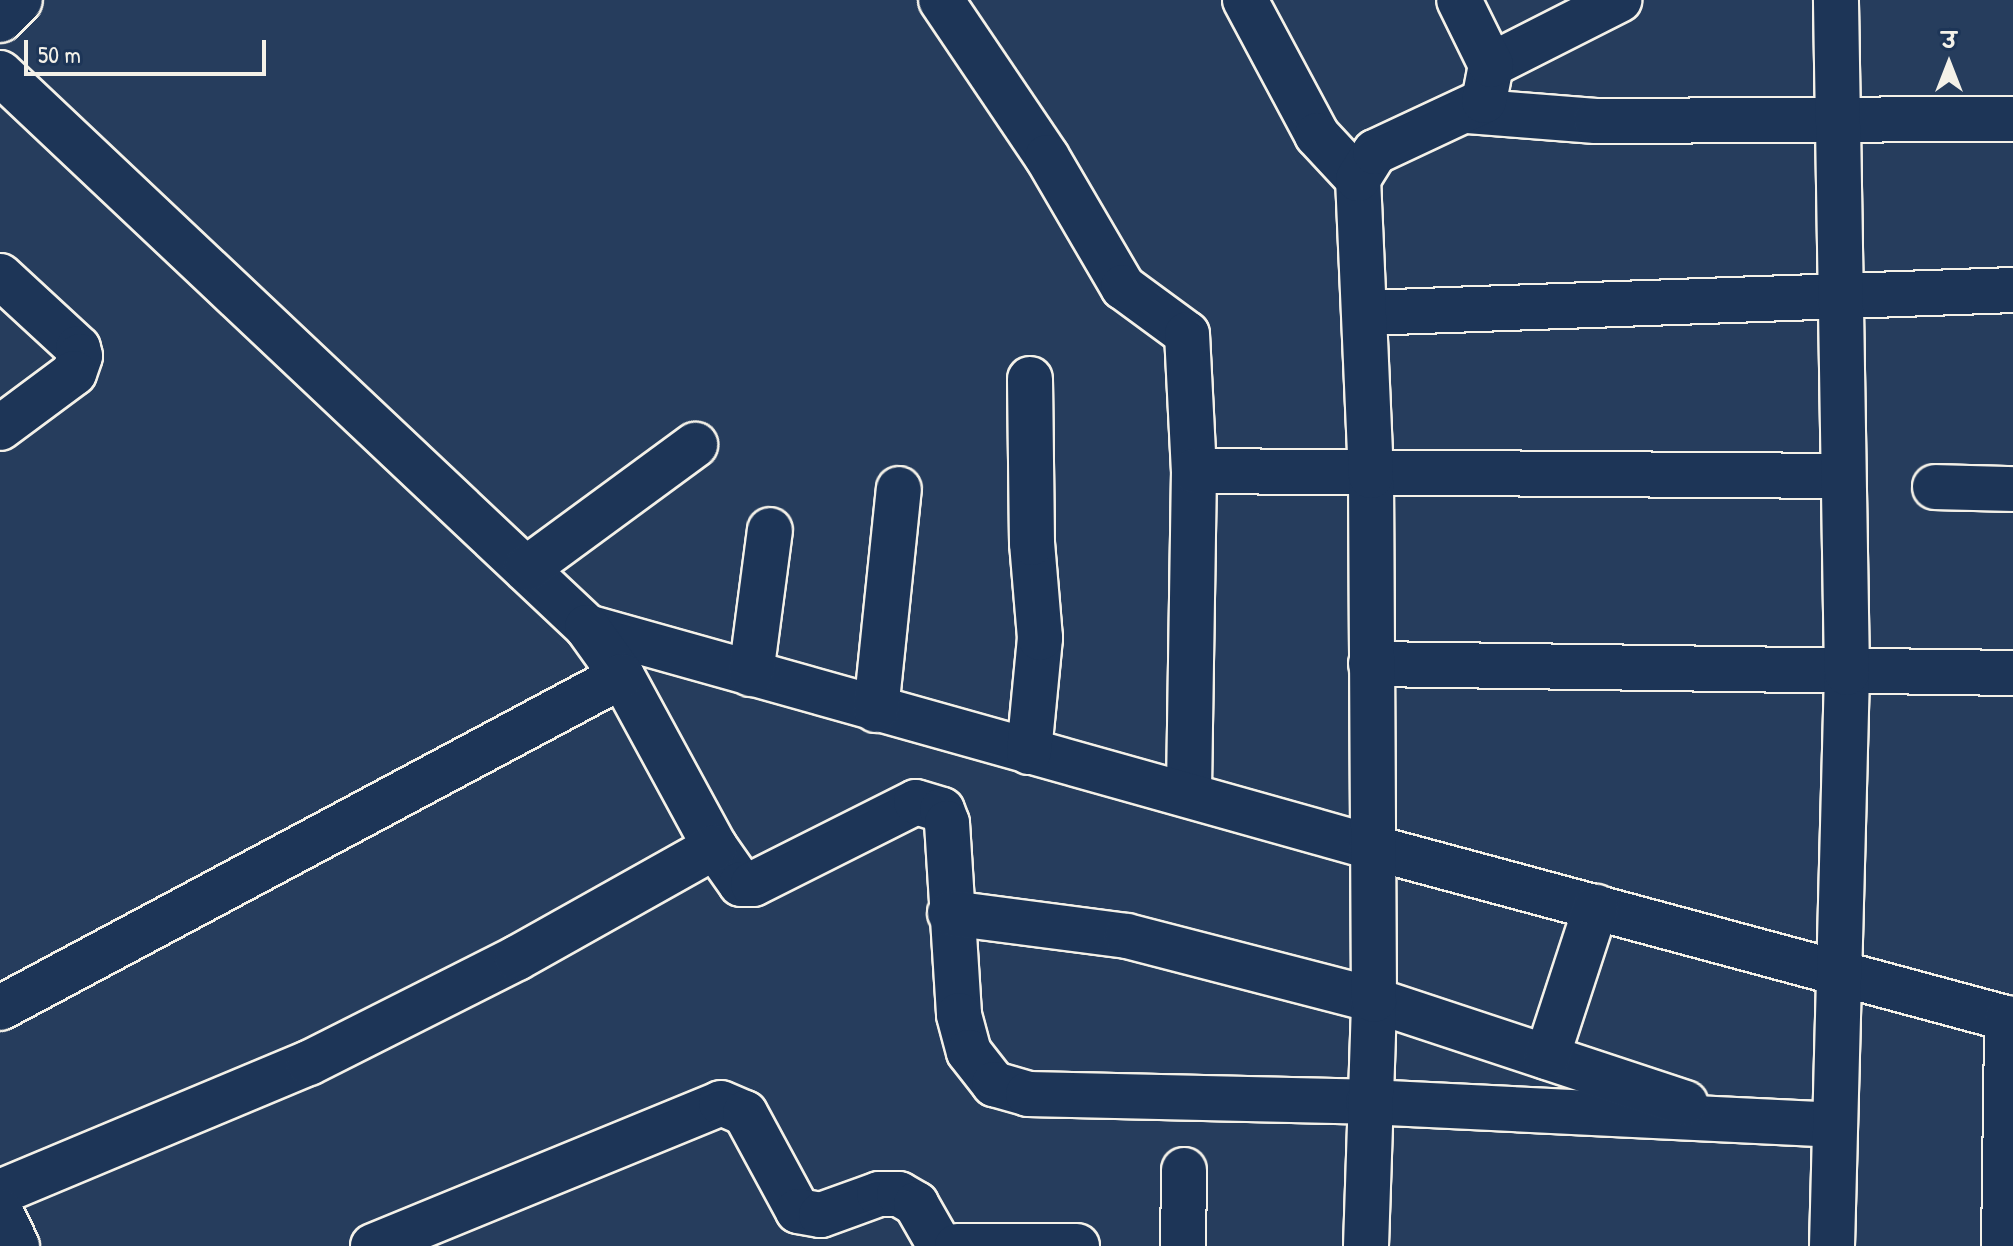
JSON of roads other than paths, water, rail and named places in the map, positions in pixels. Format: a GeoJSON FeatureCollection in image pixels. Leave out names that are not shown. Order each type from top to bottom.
{"type":"FeatureCollection","features":[{"type":"Feature","properties":{"kind":"street"},"geometry":{"type":"LineString","coordinates":[[0,20],[20,0]]}},
{"type":"Feature","properties":{"kind":"street"},"geometry":{"type":"LineString","coordinates":[[941,0],[1047,157],[1123,287],[1187,334],[1194,471],[1189,795]]}},
{"type":"Feature","properties":{"kind":"street"},"geometry":{"type":"LineString","coordinates":[[1245,0],[1317,135],[1358,179]]}},
{"type":"Feature","properties":{"kind":"street"},"geometry":{"type":"LineString","coordinates":[[1366,1246],[1368,1102],[1374,1000],[1371,476],[1358,179],[1375,152],[1484,101],[1491,65],[1459,0]]}},
{"type":"Feature","properties":{"kind":"street"},"geometry":{"type":"LineString","coordinates":[[1491,65],[1619,0]]}},
{"type":"Feature","properties":{"kind":"street"},"geometry":{"type":"LineString","coordinates":[[1832,1246],[1847,673],[1838,294],[1836,0]]}},
{"type":"Feature","properties":{"kind":"street"},"geometry":{"type":"LineString","coordinates":[[0,73],[587,627],[622,676],[733,880],[753,884],[916,802],[931,803],[942,810],[947,823],[950,913],[959,1015],[969,1052],[994,1084],[1028,1094],[1368,1102],[1833,1125]]}},
{"type":"Feature","properties":{"kind":"street"},"geometry":{"type":"LineString","coordinates":[[1468,111],[1596,121],[2013,119]]}},
{"type":"Feature","properties":{"kind":"street"},"geometry":{"type":"LineString","coordinates":[[0,276],[78,348],[80,356],[74,373],[0,428]]}},
{"type":"Feature","properties":{"kind":"street"},"geometry":{"type":"LineString","coordinates":[[1365,313],[2013,290]]}},
{"type":"Feature","properties":{"kind":"street"},"geometry":{"type":"LineString","coordinates":[[1029,752],[1040,638],[1031,529],[1030,379]]}},
{"type":"Feature","properties":{"kind":"street"},"geometry":{"type":"LineString","coordinates":[[526,569],[695,445]]}},
{"type":"Feature","properties":{"kind":"street"},"geometry":{"type":"LineString","coordinates":[[1194,471],[1371,476],[1841,476]]}},
{"type":"Feature","properties":{"kind":"street"},"geometry":{"type":"LineString","coordinates":[[1935,487],[2013,489]]}},
{"type":"Feature","properties":{"kind":"street"},"geometry":{"type":"LineString","coordinates":[[876,710],[899,489]]}},
{"type":"Feature","properties":{"kind":"street"},"geometry":{"type":"LineString","coordinates":[[751,674],[770,530]]}},
{"type":"Feature","properties":{"kind":"street"},"geometry":{"type":"LineString","coordinates":[[587,627],[1371,847],[2010,1019],[2004,1246]]}},
{"type":"Feature","properties":{"kind":"street"},"geometry":{"type":"LineString","coordinates":[[1371,664],[2013,673]]}},
{"type":"Feature","properties":{"kind":"street"},"geometry":{"type":"LineString","coordinates":[[0,1008],[622,676]]}},
{"type":"Feature","properties":{"kind":"street"},"geometry":{"type":"LineString","coordinates":[[0,1192],[309,1063],[517,958],[715,847]]}},
{"type":"Feature","properties":{"kind":"street"},"geometry":{"type":"LineString","coordinates":[[1547,1057],[1596,907]]}},
{"type":"Feature","properties":{"kind":"street"},"geometry":{"type":"LineString","coordinates":[[950,913],[1127,936],[1374,1000],[1736,1120]]}},
{"type":"Feature","properties":{"kind":"street"},"geometry":{"type":"LineString","coordinates":[[373,1246],[721,1103],[745,1113],[798,1211],[821,1215],[879,1194],[899,1194],[916,1204],[940,1246]]}},
{"type":"Feature","properties":{"kind":"street"},"geometry":{"type":"LineString","coordinates":[[1183,1246],[1184,1170]]}},
{"type":"Feature","properties":{"kind":"street"},"geometry":{"type":"LineString","coordinates":[[0,1211],[17,1246]]}},
{"type":"Feature","properties":{"kind":"street"},"geometry":{"type":"LineString","coordinates":[[957,1246],[1077,1246]]}}]}
